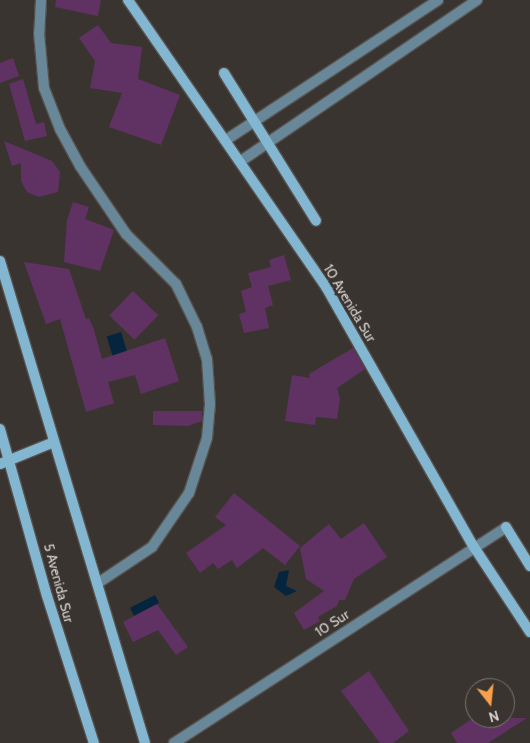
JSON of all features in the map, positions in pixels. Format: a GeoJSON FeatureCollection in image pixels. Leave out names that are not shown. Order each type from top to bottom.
{"type":"FeatureCollection","features":[{"type":"Feature","properties":{"kind":"street"},"geometry":{"type":"LineString","coordinates":[[41,0],[39,33],[44,88],[60,129],[80,166],[126,234],[176,284],[197,327],[207,359],[210,404],[207,438],[189,494],[152,547],[98,583]]}},
{"type":"Feature","properties":{"kind":"street","name":"10 Avenida Sur"},"geometry":{"type":"LineString","coordinates":[[128,0],[241,161],[326,287],[474,547],[530,632]]}},
{"type":"Feature","properties":{"kind":"street"},"geometry":{"type":"LineString","coordinates":[[226,140],[438,0]]}},
{"type":"Feature","properties":{"kind":"street"},"geometry":{"type":"LineString","coordinates":[[241,161],[477,0]]}},
{"type":"Feature","properties":{"kind":"street"},"geometry":{"type":"LineString","coordinates":[[224,73],[316,221]]}},
{"type":"Feature","properties":{"kind":"street"},"geometry":{"type":"LineString","coordinates":[[0,261],[98,583],[144,743]]}},
{"type":"Feature","properties":{"kind":"street","name":"5 Avenida Sur"},"geometry":{"type":"LineString","coordinates":[[0,429],[4,461],[94,743]]}},
{"type":"Feature","properties":{"kind":"street"},"geometry":{"type":"LineString","coordinates":[[4,461],[54,442]]}},
{"type":"Feature","properties":{"kind":"street","name":"10 Sur"},"geometry":{"type":"LineString","coordinates":[[174,743],[506,527],[530,566]]}},
{"type":"Feature","properties":{"kind":"water"},"geometry":{"type":"Polygon","coordinates":[[[121,332],[133,372],[119,377],[107,336],[121,332]]]}},
{"type":"Feature","properties":{"kind":"water"},"geometry":{"type":"Polygon","coordinates":[[[289,570],[286,586],[297,591],[286,596],[274,587],[279,572],[289,570]]]}},
{"type":"Feature","properties":{"kind":"water"},"geometry":{"type":"Polygon","coordinates":[[[155,595],[159,603],[134,616],[130,608],[155,595]]]}},
{"type":"Feature","properties":{"kind":"building"},"geometry":{"type":"Polygon","coordinates":[[[56,0],[101,0],[98,16],[55,7],[56,0]]]}},
{"type":"Feature","properties":{"kind":"building"},"geometry":{"type":"Polygon","coordinates":[[[98,25],[111,43],[142,47],[138,79],[180,95],[161,145],[109,127],[122,93],[90,88],[95,61],[79,38],[98,25]]]}},
{"type":"Feature","properties":{"kind":"building"},"geometry":{"type":"Polygon","coordinates":[[[13,58],[19,76],[0,83],[0,63],[13,58]]]}},
{"type":"Feature","properties":{"kind":"building"},"geometry":{"type":"Polygon","coordinates":[[[23,79],[36,124],[44,122],[47,136],[25,141],[9,84],[23,79]]]}},
{"type":"Feature","properties":{"kind":"building"},"geometry":{"type":"Polygon","coordinates":[[[4,141],[52,161],[60,172],[58,192],[39,197],[27,192],[21,181],[21,163],[12,166],[4,141]]]}},
{"type":"Feature","properties":{"kind":"building"},"geometry":{"type":"Polygon","coordinates":[[[73,202],[89,207],[85,219],[114,230],[100,271],[64,262],[67,220],[73,202]]]}},
{"type":"Feature","properties":{"kind":"building"},"geometry":{"type":"Polygon","coordinates":[[[284,255],[291,280],[268,286],[273,305],[265,308],[269,328],[244,333],[239,314],[246,312],[241,291],[252,287],[248,273],[271,267],[269,260],[284,255]]]}},
{"type":"Feature","properties":{"kind":"building"},"geometry":{"type":"Polygon","coordinates":[[[24,262],[69,269],[86,319],[89,318],[94,330],[102,359],[165,338],[179,381],[141,394],[135,375],[108,382],[114,403],[86,412],[60,319],[46,324],[24,262]]]}},
{"type":"Feature","properties":{"kind":"building"},"geometry":{"type":"Polygon","coordinates":[[[133,291],[158,315],[135,340],[109,315],[133,291]]]}},
{"type":"Feature","properties":{"kind":"building"},"geometry":{"type":"Polygon","coordinates":[[[353,348],[365,369],[337,388],[340,399],[337,419],[316,417],[315,425],[285,421],[292,375],[310,378],[309,374],[353,348]]]}},
{"type":"Feature","properties":{"kind":"building"},"geometry":{"type":"Polygon","coordinates":[[[153,411],[202,411],[202,421],[188,426],[153,425],[153,411]]]}},
{"type":"Feature","properties":{"kind":"building"},"geometry":{"type":"Polygon","coordinates":[[[234,493],[300,546],[285,565],[263,548],[237,568],[232,560],[218,569],[213,563],[200,573],[186,553],[226,525],[215,517],[234,493]]]}},
{"type":"Feature","properties":{"kind":"building"},"geometry":{"type":"Polygon","coordinates":[[[364,523],[387,557],[354,579],[345,600],[339,600],[337,606],[318,617],[320,621],[304,630],[294,613],[324,591],[306,579],[300,548],[329,524],[341,539],[364,523]]]}},
{"type":"Feature","properties":{"kind":"building"},"geometry":{"type":"Polygon","coordinates":[[[157,604],[188,647],[176,655],[158,630],[133,642],[123,622],[157,604]]]}},
{"type":"Feature","properties":{"kind":"building"},"geometry":{"type":"Polygon","coordinates":[[[369,671],[409,731],[393,743],[380,743],[341,691],[369,671]]]}},
{"type":"Feature","properties":{"kind":"building"},"geometry":{"type":"Polygon","coordinates":[[[515,718],[527,718],[515,726],[515,718]]]}},
{"type":"Feature","properties":{"kind":"building"},"geometry":{"type":"Polygon","coordinates":[[[465,723],[465,728],[511,728],[488,743],[457,743],[451,733],[465,723]]]}}]}
